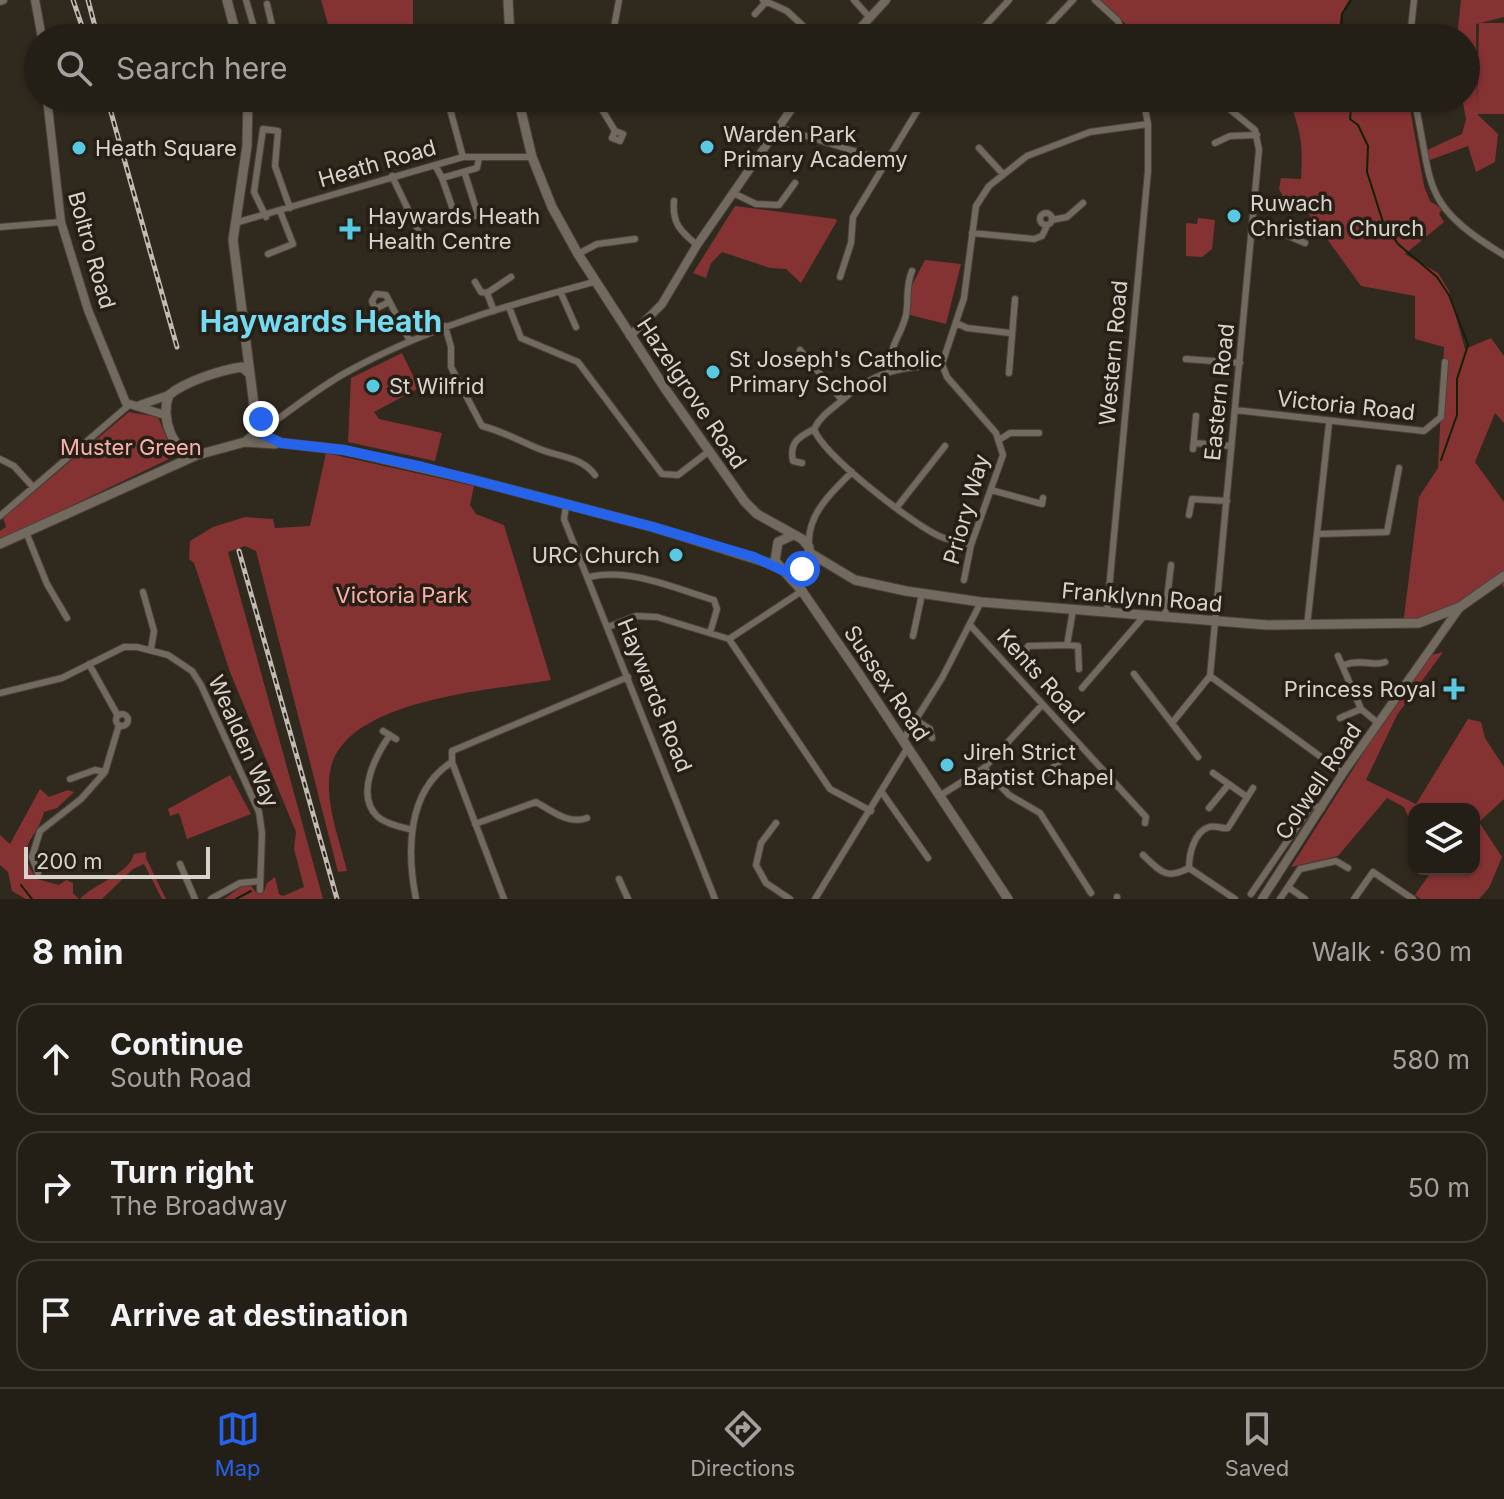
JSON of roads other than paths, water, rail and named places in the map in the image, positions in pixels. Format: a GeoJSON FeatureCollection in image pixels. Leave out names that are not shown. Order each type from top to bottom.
{"type":"FeatureCollection","features":[{"type":"Feature","properties":{"kind":"main road"},"geometry":{"type":"LineString","coordinates":[[227,0],[233,24]]}},
{"type":"Feature","properties":{"kind":"main road"},"geometry":{"type":"LineString","coordinates":[[508,0],[509,24]]}},
{"type":"Feature","properties":{"kind":"main road"},"geometry":{"type":"LineString","coordinates":[[248,112],[247,146],[235,223],[246,349],[256,415],[253,436]]}},
{"type":"Feature","properties":{"kind":"main road","name":"Hazelgrove Road"},"geometry":{"type":"LineString","coordinates":[[521,112],[532,157],[552,207],[594,282],[745,502],[794,536]]}},
{"type":"Feature","properties":{"kind":"main road"},"geometry":{"type":"LineString","coordinates":[[228,370],[246,349]]}},
{"type":"Feature","properties":{"kind":"main road"},"geometry":{"type":"LineString","coordinates":[[197,455],[185,453],[177,446],[165,415],[169,395],[181,387],[228,370],[242,367],[250,374]]}},
{"type":"Feature","properties":{"kind":"main road"},"geometry":{"type":"LineString","coordinates":[[253,436],[281,443]]}},
{"type":"Feature","properties":{"kind":"main road"},"geometry":{"type":"LineString","coordinates":[[0,544],[168,466],[253,436],[407,463],[754,557],[792,572],[805,567]]}},
{"type":"Feature","properties":{"kind":"main road"},"geometry":{"type":"LineString","coordinates":[[168,466],[177,446]]}},
{"type":"Feature","properties":{"kind":"main road","name":"Hazelgrove Road"},"geometry":{"type":"LineString","coordinates":[[766,519],[776,547]]}},
{"type":"Feature","properties":{"kind":"main road"},"geometry":{"type":"LineString","coordinates":[[754,557],[794,536],[810,550],[802,591]]}},
{"type":"Feature","properties":{"kind":"main road"},"geometry":{"type":"LineString","coordinates":[[776,547],[779,567]]}},
{"type":"Feature","properties":{"kind":"main road","name":"Franklynn Road"},"geometry":{"type":"LineString","coordinates":[[810,550],[823,564],[877,587],[922,594],[1073,610],[1307,626],[1419,623],[1460,607],[1504,576]]}},
{"type":"Feature","properties":{"kind":"main road","name":"Franklynn Road"},"geometry":{"type":"LineString","coordinates":[[805,567],[823,564]]}},
{"type":"Feature","properties":{"kind":"main road","name":"Sussex Road"},"geometry":{"type":"LineString","coordinates":[[779,567],[802,591],[1008,899]]}},
{"type":"Feature","properties":{"kind":"street"},"geometry":{"type":"LineString","coordinates":[[246,0],[254,24]]}},
{"type":"Feature","properties":{"kind":"street"},"geometry":{"type":"LineString","coordinates":[[615,24],[619,0]]}},
{"type":"Feature","properties":{"kind":"street"},"geometry":{"type":"LineString","coordinates":[[854,0],[870,18]]}},
{"type":"Feature","properties":{"kind":"street"},"geometry":{"type":"LineString","coordinates":[[864,24],[886,0]]}},
{"type":"Feature","properties":{"kind":"street"},"geometry":{"type":"LineString","coordinates":[[987,24],[1009,0]]}},
{"type":"Feature","properties":{"kind":"street"},"geometry":{"type":"LineString","coordinates":[[1050,24],[1073,0]]}},
{"type":"Feature","properties":{"kind":"street"},"geometry":{"type":"LineString","coordinates":[[1095,0],[1119,24]]}},
{"type":"Feature","properties":{"kind":"street"},"geometry":{"type":"LineString","coordinates":[[1411,24],[1414,0]]}},
{"type":"Feature","properties":{"kind":"street"},"geometry":{"type":"LineString","coordinates":[[755,14],[765,1],[787,11],[797,24]]}},
{"type":"Feature","properties":{"kind":"street"},"geometry":{"type":"LineString","coordinates":[[38,2],[40,24]]}},
{"type":"Feature","properties":{"kind":"street"},"geometry":{"type":"LineString","coordinates":[[267,4],[271,24]]}},
{"type":"Feature","properties":{"kind":"street","name":"Boltro Road"},"geometry":{"type":"LineString","coordinates":[[49,112],[61,222],[88,310],[122,397],[129,405]]}},
{"type":"Feature","properties":{"kind":"street"},"geometry":{"type":"LineString","coordinates":[[451,112],[463,157]]}},
{"type":"Feature","properties":{"kind":"street"},"geometry":{"type":"LineString","coordinates":[[603,112],[615,131]]}},
{"type":"Feature","properties":{"kind":"street"},"geometry":{"type":"LineString","coordinates":[[630,336],[662,304],[697,245],[788,112]]}},
{"type":"Feature","properties":{"kind":"street"},"geometry":{"type":"LineString","coordinates":[[840,277],[851,243],[853,217],[916,112]]}},
{"type":"Feature","properties":{"kind":"street","name":"Western Road"},"geometry":{"type":"LineString","coordinates":[[1107,611],[1148,171],[1146,112]]}},
{"type":"Feature","properties":{"kind":"street"},"geometry":{"type":"LineString","coordinates":[[1232,112],[1257,135]]}},
{"type":"Feature","properties":{"kind":"street"},"geometry":{"type":"LineString","coordinates":[[1417,112],[1430,186],[1446,214],[1504,255]]}},
{"type":"Feature","properties":{"kind":"street"},"geometry":{"type":"LineString","coordinates":[[802,463],[793,461],[793,445],[797,438],[814,429],[866,379],[890,371],[942,364],[964,298],[972,233],[981,195],[1002,173],[1027,156],[1074,137],[1148,124]]}},
{"type":"Feature","properties":{"kind":"street"},"geometry":{"type":"LineString","coordinates":[[777,127],[886,161]]}},
{"type":"Feature","properties":{"kind":"street"},"geometry":{"type":"LineString","coordinates":[[266,217],[254,192],[263,129],[278,131],[275,166],[290,208]]}},
{"type":"Feature","properties":{"kind":"street"},"geometry":{"type":"LineString","coordinates":[[1215,143],[1230,136],[1257,135]]}},
{"type":"Feature","properties":{"kind":"street","name":"Eastern Road"},"geometry":{"type":"LineString","coordinates":[[1210,676],[1240,363],[1257,135]]}},
{"type":"Feature","properties":{"kind":"street"},"geometry":{"type":"LineString","coordinates":[[979,148],[1002,173]]}},
{"type":"Feature","properties":{"kind":"street","name":"Heath Road"},"geometry":{"type":"LineString","coordinates":[[235,223],[266,217],[392,176],[463,157],[532,157]]}},
{"type":"Feature","properties":{"kind":"street"},"geometry":{"type":"LineString","coordinates":[[442,178],[465,174],[477,168],[479,158]]}},
{"type":"Feature","properties":{"kind":"street"},"geometry":{"type":"LineString","coordinates":[[435,165],[457,221],[478,215],[465,174]]}},
{"type":"Feature","properties":{"kind":"street"},"geometry":{"type":"LineString","coordinates":[[392,176],[427,249]]}},
{"type":"Feature","properties":{"kind":"street"},"geometry":{"type":"LineString","coordinates":[[733,193],[756,204],[779,205],[795,183]]}},
{"type":"Feature","properties":{"kind":"street"},"geometry":{"type":"LineString","coordinates":[[674,201],[673,216],[679,230],[697,245]]}},
{"type":"Feature","properties":{"kind":"street"},"geometry":{"type":"LineString","coordinates":[[972,233],[1034,239],[1042,236],[1052,220],[1067,217],[1083,203]]}},
{"type":"Feature","properties":{"kind":"street"},"geometry":{"type":"LineString","coordinates":[[268,254],[293,244],[280,211]]}},
{"type":"Feature","properties":{"kind":"street"},"geometry":{"type":"LineString","coordinates":[[1046,228],[1041,215],[1049,214],[1052,220]]}},
{"type":"Feature","properties":{"kind":"street"},"geometry":{"type":"LineString","coordinates":[[0,227],[61,222]]}},
{"type":"Feature","properties":{"kind":"street"},"geometry":{"type":"LineString","coordinates":[[1251,235],[1286,235],[1305,243]]}},
{"type":"Feature","properties":{"kind":"street"},"geometry":{"type":"LineString","coordinates":[[578,254],[597,244],[635,239]]}},
{"type":"Feature","properties":{"kind":"street"},"geometry":{"type":"LineString","coordinates":[[890,371],[891,345],[906,314],[906,285],[912,271]]}},
{"type":"Feature","properties":{"kind":"street"},"geometry":{"type":"LineString","coordinates":[[475,282],[481,292],[487,293],[511,277]]}},
{"type":"Feature","properties":{"kind":"street"},"geometry":{"type":"LineString","coordinates":[[253,436],[337,378],[410,341],[445,326],[594,282]]}},
{"type":"Feature","properties":{"kind":"street"},"geometry":{"type":"LineString","coordinates":[[560,291],[576,327]]}},
{"type":"Feature","properties":{"kind":"street"},"geometry":{"type":"LineString","coordinates":[[487,293],[494,311]]}},
{"type":"Feature","properties":{"kind":"street"},"geometry":{"type":"LineString","coordinates":[[1009,373],[1015,299]]}},
{"type":"Feature","properties":{"kind":"street"},"geometry":{"type":"LineString","coordinates":[[389,302],[410,341]]}},
{"type":"Feature","properties":{"kind":"street"},"geometry":{"type":"LineString","coordinates":[[509,307],[521,338],[578,362],[662,474],[678,475],[708,452]]}},
{"type":"Feature","properties":{"kind":"street"},"geometry":{"type":"LineString","coordinates":[[956,323],[967,328],[1010,333]]}},
{"type":"Feature","properties":{"kind":"street"},"geometry":{"type":"LineString","coordinates":[[445,326],[451,347],[451,367],[482,426],[508,433],[536,448],[577,460],[595,475]]}},
{"type":"Feature","properties":{"kind":"street"},"geometry":{"type":"LineString","coordinates":[[800,350],[842,400]]}},
{"type":"Feature","properties":{"kind":"street"},"geometry":{"type":"LineString","coordinates":[[1186,359],[1240,363]]}},
{"type":"Feature","properties":{"kind":"street","name":"Victoria Road"},"geometry":{"type":"LineString","coordinates":[[1235,410],[1414,432],[1430,428],[1443,410],[1445,362]]}},
{"type":"Feature","properties":{"kind":"street","name":"Priory Way"},"geometry":{"type":"LineString","coordinates":[[942,364],[947,377],[999,440],[1003,455],[971,545],[964,580]]}},
{"type":"Feature","properties":{"kind":"street"},"geometry":{"type":"LineString","coordinates":[[0,516],[129,405],[140,405],[169,395]]}},
{"type":"Feature","properties":{"kind":"street"},"geometry":{"type":"LineString","coordinates":[[140,405],[165,415]]}},
{"type":"Feature","properties":{"kind":"street"},"geometry":{"type":"LineString","coordinates":[[256,415],[265,421],[274,420]]}},
{"type":"Feature","properties":{"kind":"street"},"geometry":{"type":"LineString","coordinates":[[1196,416],[1194,446],[1231,446]]}},
{"type":"Feature","properties":{"kind":"street"},"geometry":{"type":"LineString","coordinates":[[1307,626],[1329,423]]}},
{"type":"Feature","properties":{"kind":"street"},"geometry":{"type":"LineString","coordinates":[[814,429],[835,458],[897,507],[937,535],[971,545]]}},
{"type":"Feature","properties":{"kind":"street"},"geometry":{"type":"LineString","coordinates":[[999,440],[1010,433],[1039,433]]}},
{"type":"Feature","properties":{"kind":"street"},"geometry":{"type":"LineString","coordinates":[[897,507],[945,446]]}},
{"type":"Feature","properties":{"kind":"street"},"geometry":{"type":"LineString","coordinates":[[0,459],[14,466],[33,487]]}},
{"type":"Feature","properties":{"kind":"street"},"geometry":{"type":"LineString","coordinates":[[1318,534],[1387,532],[1399,468]]}},
{"type":"Feature","properties":{"kind":"street"},"geometry":{"type":"LineString","coordinates":[[810,550],[810,528],[831,493],[852,472]]}},
{"type":"Feature","properties":{"kind":"street"},"geometry":{"type":"LineString","coordinates":[[991,490],[1042,504],[1043,498]]}},
{"type":"Feature","properties":{"kind":"street"},"geometry":{"type":"LineString","coordinates":[[1189,515],[1192,499],[1227,501]]}},
{"type":"Feature","properties":{"kind":"street","name":"Haywards Road"},"geometry":{"type":"LineString","coordinates":[[566,506],[564,519],[715,899]]}},
{"type":"Feature","properties":{"kind":"street"},"geometry":{"type":"LineString","coordinates":[[794,536],[810,528]]}},
{"type":"Feature","properties":{"kind":"street"},"geometry":{"type":"LineString","coordinates":[[26,532],[47,584],[67,618]]}},
{"type":"Feature","properties":{"kind":"street"},"geometry":{"type":"LineString","coordinates":[[1165,616],[1171,565]]}},
{"type":"Feature","properties":{"kind":"street"},"geometry":{"type":"LineString","coordinates":[[589,577],[606,573],[627,576],[714,600],[717,609],[710,633]]}},
{"type":"Feature","properties":{"kind":"street"},"geometry":{"type":"LineString","coordinates":[[729,639],[802,591]]}},
{"type":"Feature","properties":{"kind":"street"},"geometry":{"type":"LineString","coordinates":[[0,693],[48,682],[124,647],[151,649],[154,631],[143,592]]}},
{"type":"Feature","properties":{"kind":"street"},"geometry":{"type":"LineString","coordinates":[[913,636],[922,594]]}},
{"type":"Feature","properties":{"kind":"street"},"geometry":{"type":"LineString","coordinates":[[815,899],[871,811],[981,602]]}},
{"type":"Feature","properties":{"kind":"street","name":"Colwell Road"},"geometry":{"type":"LineString","coordinates":[[1262,899],[1343,773],[1460,607]]}},
{"type":"Feature","properties":{"kind":"street"},"geometry":{"type":"LineString","coordinates":[[1067,645],[1073,610]]}},
{"type":"Feature","properties":{"kind":"street"},"geometry":{"type":"LineString","coordinates":[[1082,688],[1145,615]]}},
{"type":"Feature","properties":{"kind":"street"},"geometry":{"type":"LineString","coordinates":[[608,627],[636,616],[657,617],[729,639],[830,789],[871,811]]}},
{"type":"Feature","properties":{"kind":"street","name":"Kents Road"},"geometry":{"type":"LineString","coordinates":[[970,625],[1146,817],[1145,823]]}},
{"type":"Feature","properties":{"kind":"street"},"geometry":{"type":"LineString","coordinates":[[1038,668],[1025,653],[1028,646],[1078,646],[1079,669]]}},
{"type":"Feature","properties":{"kind":"street","name":"Wealden Way"},"geometry":{"type":"LineString","coordinates":[[151,649],[185,665],[201,685],[260,816],[260,890]]}},
{"type":"Feature","properties":{"kind":"street"},"geometry":{"type":"LineString","coordinates":[[1338,656],[1361,709],[1378,723]]}},
{"type":"Feature","properties":{"kind":"street"},"geometry":{"type":"LineString","coordinates":[[1344,665],[1357,660],[1377,665],[1385,662]]}},
{"type":"Feature","properties":{"kind":"street"},"geometry":{"type":"LineString","coordinates":[[38,873],[32,857],[40,831],[81,799],[105,772],[119,725],[127,724],[125,714],[118,716],[89,664]]}},
{"type":"Feature","properties":{"kind":"street"},"geometry":{"type":"LineString","coordinates":[[1134,674],[1198,757]]}},
{"type":"Feature","properties":{"kind":"street"},"geometry":{"type":"LineString","coordinates":[[1172,723],[1210,676],[1343,773]]}},
{"type":"Feature","properties":{"kind":"street"},"geometry":{"type":"LineString","coordinates":[[504,899],[452,762],[452,751],[628,677]]}},
{"type":"Feature","properties":{"kind":"street"},"geometry":{"type":"LineString","coordinates":[[941,795],[984,768],[1042,705]]}},
{"type":"Feature","properties":{"kind":"street"},"geometry":{"type":"LineString","coordinates":[[1340,718],[1361,709]]}},
{"type":"Feature","properties":{"kind":"street"},"geometry":{"type":"LineString","coordinates":[[917,721],[930,729],[932,738]]}},
{"type":"Feature","properties":{"kind":"street"},"geometry":{"type":"LineString","coordinates":[[389,735],[368,773],[374,813],[382,820],[412,830]]}},
{"type":"Feature","properties":{"kind":"street"},"geometry":{"type":"LineString","coordinates":[[1046,774],[1078,744]]}},
{"type":"Feature","properties":{"kind":"street"},"geometry":{"type":"LineString","coordinates":[[416,899],[408,859],[412,830],[425,790],[452,762]]}},
{"type":"Feature","properties":{"kind":"street"},"geometry":{"type":"LineString","coordinates":[[984,768],[1009,795],[1040,813],[1091,893]]}},
{"type":"Feature","properties":{"kind":"street"},"geometry":{"type":"LineString","coordinates":[[70,779],[95,770],[105,772]]}},
{"type":"Feature","properties":{"kind":"street"},"geometry":{"type":"LineString","coordinates":[[1213,773],[1247,797]]}},
{"type":"Feature","properties":{"kind":"street"},"geometry":{"type":"LineString","coordinates":[[1209,808],[1229,784]]}},
{"type":"Feature","properties":{"kind":"street"},"geometry":{"type":"LineString","coordinates":[[1189,868],[1189,851],[1204,829],[1213,825],[1228,828],[1253,788]]}},
{"type":"Feature","properties":{"kind":"street"},"geometry":{"type":"LineString","coordinates":[[881,791],[928,858]]}},
{"type":"Feature","properties":{"kind":"street"},"geometry":{"type":"LineString","coordinates":[[475,824],[536,802],[566,818],[578,821],[587,818]]}},
{"type":"Feature","properties":{"kind":"street"},"geometry":{"type":"LineString","coordinates":[[1251,894],[1312,805],[1322,808]]}},
{"type":"Feature","properties":{"kind":"street"},"geometry":{"type":"LineString","coordinates":[[776,823],[761,843],[756,865],[766,883],[790,899]]}},
{"type":"Feature","properties":{"kind":"street"},"geometry":{"type":"LineString","coordinates":[[1143,855],[1164,875],[1173,876],[1189,868]]}},
{"type":"Feature","properties":{"kind":"street"},"geometry":{"type":"LineString","coordinates":[[1280,899],[1300,869],[1336,861],[1348,868]]}},
{"type":"Feature","properties":{"kind":"street"},"geometry":{"type":"LineString","coordinates":[[180,864],[195,899]]}},
{"type":"Feature","properties":{"kind":"street"},"geometry":{"type":"LineString","coordinates":[[1269,867],[1278,874]]}},
{"type":"Feature","properties":{"kind":"street"},"geometry":{"type":"LineString","coordinates":[[1189,868],[1235,899]]}},
{"type":"Feature","properties":{"kind":"street"},"geometry":{"type":"LineString","coordinates":[[1354,899],[1373,872],[1413,899]]}},
{"type":"Feature","properties":{"kind":"street"},"geometry":{"type":"LineString","coordinates":[[619,879],[628,899]]}},
{"type":"Feature","properties":{"kind":"street"},"geometry":{"type":"LineString","coordinates":[[211,899],[240,883],[260,881]]}},
{"type":"Feature","properties":{"kind":"street"},"geometry":{"type":"LineString","coordinates":[[1288,887],[1305,899]]}},
{"type":"Feature","properties":{"kind":"waterway"},"geometry":{"type":"LineString","coordinates":[[1342,24],[1342,14],[1351,0]]}},
{"type":"Feature","properties":{"kind":"waterway"},"geometry":{"type":"LineString","coordinates":[[1351,112],[1350,119],[1358,125],[1368,146],[1367,172],[1383,222],[1398,244],[1437,277],[1449,295],[1468,345],[1457,379],[1457,415],[1441,460]]}},
{"type":"Feature","properties":{"kind":"waterway"},"geometry":{"type":"LineString","coordinates":[[21,885],[32,899]]}},
{"type":"Feature","properties":{"kind":"waterway"},"geometry":{"type":"LineString","coordinates":[[236,899],[251,891]]}},
{"type":"Feature","properties":{"kind":"railway"},"geometry":{"type":"LineString","coordinates":[[73,0],[81,24]]}},
{"type":"Feature","properties":{"kind":"railway"},"geometry":{"type":"LineString","coordinates":[[88,0],[94,24]]}},
{"type":"Feature","properties":{"kind":"railway"},"geometry":{"type":"LineString","coordinates":[[111,112],[177,347]]}},
{"type":"Feature","properties":{"kind":"railway"},"geometry":{"type":"LineString","coordinates":[[239,551],[337,899]]}},
{"type":"Feature","properties":{"kind":"place","name":"Warden Park Primary Academy"},"geometry":{"type":"Point","coordinates":[707,147]}},
{"type":"Feature","properties":{"kind":"place","name":"Heath Square"},"geometry":{"type":"Point","coordinates":[79,148]}},
{"type":"Feature","properties":{"kind":"place","name":"Ruwach Christian Church"},"geometry":{"type":"Point","coordinates":[1234,216]}},
{"type":"Feature","properties":{"kind":"place","name":"Haywards Heath Health Centre"},"geometry":{"type":"Point","coordinates":[350,229]}},
{"type":"Feature","properties":{"kind":"place","name":"St Joseph's Catholic Primary School"},"geometry":{"type":"Point","coordinates":[713,372]}},
{"type":"Feature","properties":{"kind":"place","name":"St Wilfrid"},"geometry":{"type":"Point","coordinates":[373,386]}},
{"type":"Feature","properties":{"kind":"place","name":"URC Church"},"geometry":{"type":"Point","coordinates":[676,555]}},
{"type":"Feature","properties":{"kind":"place","name":"Princess Royal"},"geometry":{"type":"Point","coordinates":[1454,689]}},
{"type":"Feature","properties":{"kind":"place","name":"Jireh Strict Baptist Chapel"},"geometry":{"type":"Point","coordinates":[947,765]}},
{"type":"Feature","properties":{"kind":"district","name":"Haywards Heath"},"geometry":{"type":"Point","coordinates":[321,322]}},
{"type":"Feature","properties":{"kind":"park label","name":"Muster Green"},"geometry":{"type":"Point","coordinates":[131,447]}},
{"type":"Feature","properties":{"kind":"park label","name":"Victoria Park"},"geometry":{"type":"Point","coordinates":[402,595]}}]}
